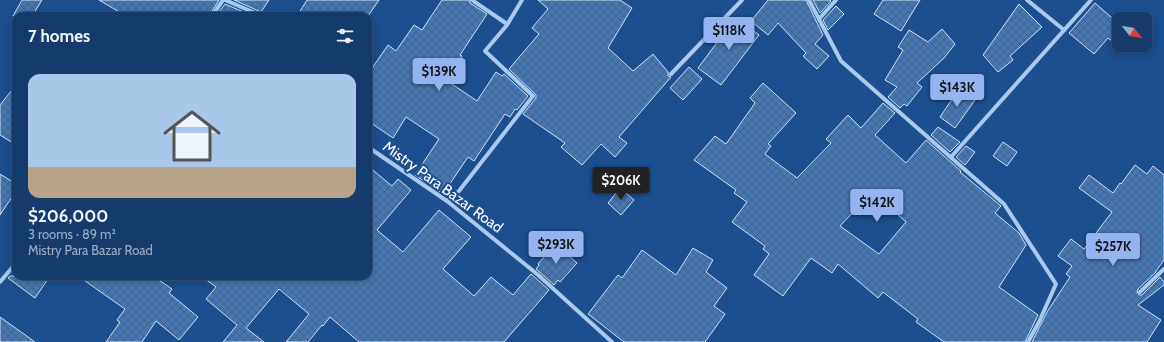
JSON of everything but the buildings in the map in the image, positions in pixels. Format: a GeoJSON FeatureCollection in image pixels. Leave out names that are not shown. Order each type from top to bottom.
{"type":"FeatureCollection","features":[{"type":"Feature","properties":{"kind":"street"},"geometry":{"type":"LineString","coordinates":[[215,12],[224,0],[252,12]]}},
{"type":"Feature","properties":{"kind":"street"},"geometry":{"type":"LineString","coordinates":[[472,0],[507,24]]}},
{"type":"Feature","properties":{"kind":"street"},"geometry":{"type":"LineString","coordinates":[[447,201],[459,192],[533,96],[486,52],[507,25],[522,0]]}},
{"type":"Feature","properties":{"kind":"street"},"geometry":{"type":"LineString","coordinates":[[671,74],[742,0]]}},
{"type":"Feature","properties":{"kind":"street"},"geometry":{"type":"LineString","coordinates":[[809,0],[841,61],[1004,204],[1056,284],[1040,322],[1028,342]]}},
{"type":"Feature","properties":{"kind":"street"},"geometry":{"type":"LineString","coordinates":[[819,19],[836,0]]}},
{"type":"Feature","properties":{"kind":"street"},"geometry":{"type":"LineString","coordinates":[[1027,0],[1064,30]]}},
{"type":"Feature","properties":{"kind":"street"},"geometry":{"type":"LineString","coordinates":[[951,157],[1090,0]]}},
{"type":"Feature","properties":{"kind":"street","name":"Mistry Para Bazar Road"},"geometry":{"type":"LineString","coordinates":[[372,150],[447,201],[537,274],[612,342]]}},
{"type":"Feature","properties":{"kind":"street"},"geometry":{"type":"LineString","coordinates":[[0,282],[12,268]]}},
{"type":"Feature","properties":{"kind":"street"},"geometry":{"type":"LineString","coordinates":[[1140,292],[1164,269]]}}]}
